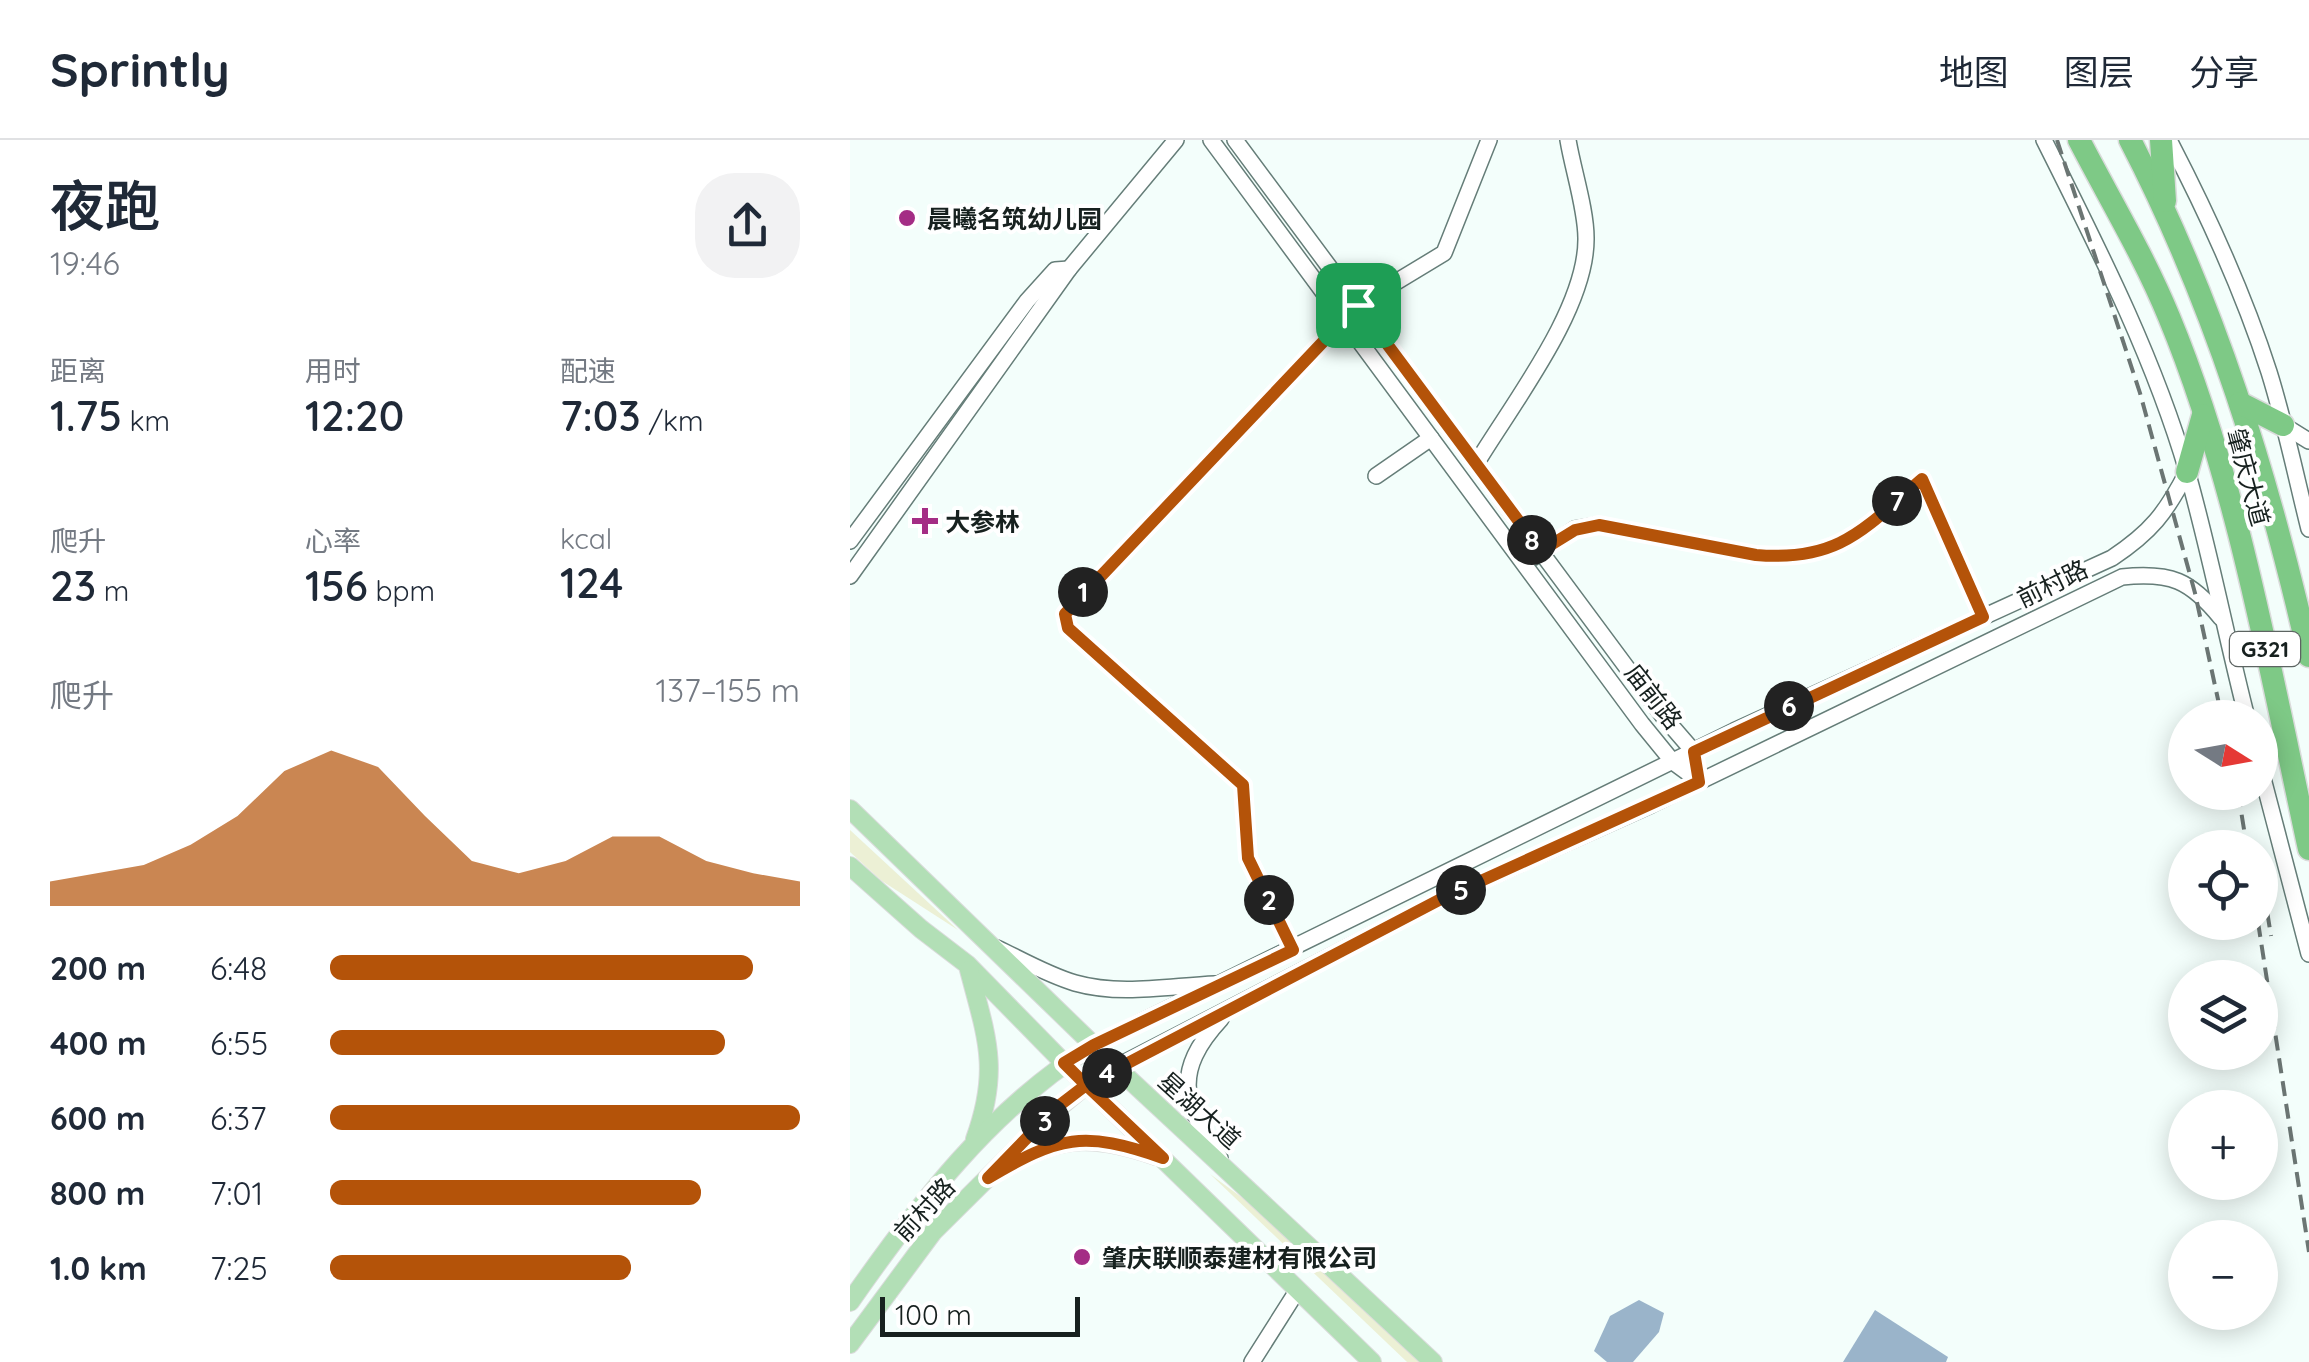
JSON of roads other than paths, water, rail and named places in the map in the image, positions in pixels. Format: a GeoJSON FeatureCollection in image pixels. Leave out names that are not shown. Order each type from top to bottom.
{"type":"FeatureCollection","features":[{"type":"Feature","properties":{"kind":"highway","name":"肇庆大道"},"geometry":{"type":"LineString","coordinates":[[2079,140],[2169,317],[2215,450],[2262,630],[2309,849]]}},
{"type":"Feature","properties":{"kind":"highway","name":"肇庆大道"},"geometry":{"type":"LineString","coordinates":[[2130,140],[2199,284],[2286,557],[2309,656]]}},
{"type":"Feature","properties":{"kind":"highway"},"geometry":{"type":"LineString","coordinates":[[2161,140],[2166,210]]}},
{"type":"Feature","properties":{"kind":"highway"},"geometry":{"type":"LineString","coordinates":[[2240,403],[2282,424]]}},
{"type":"Feature","properties":{"kind":"highway"},"geometry":{"type":"LineString","coordinates":[[2187,472],[2203,415]]}},
{"type":"Feature","properties":{"kind":"highway"},"geometry":{"type":"LineString","coordinates":[[2215,450],[2251,440]]}},
{"type":"Feature","properties":{"kind":"main road","name":"星湖大道"},"geometry":{"type":"LineString","coordinates":[[850,809],[1116,1067],[1433,1362]]}},
{"type":"Feature","properties":{"kind":"main road"},"geometry":{"type":"LineString","coordinates":[[850,866],[968,965],[1372,1362]]}},
{"type":"Feature","properties":{"kind":"main road"},"geometry":{"type":"LineString","coordinates":[[968,965],[992,1066],[990,1090],[972,1148]]}},
{"type":"Feature","properties":{"kind":"main road","name":"前村路"},"geometry":{"type":"LineString","coordinates":[[850,1302],[911,1216],[972,1148],[1033,1086],[1094,1045]]}},
{"type":"Feature","properties":{"kind":"main road","name":"前村路"},"geometry":{"type":"LineString","coordinates":[[850,1344],[933,1232],[1056,1108],[1116,1067]]}},
{"type":"Feature","properties":{"kind":"main road"},"geometry":{"type":"LineString","coordinates":[[988,1178],[1032,1152],[1081,1139],[1128,1146],[1163,1158]]}},
{"type":"Feature","properties":{"kind":"main road"},"geometry":{"type":"LineString","coordinates":[[911,1216],[921,1216],[932,1224],[933,1232]]}},
{"type":"Feature","properties":{"kind":"street"},"geometry":{"type":"LineString","coordinates":[[850,576],[1069,269],[1176,140]]}},
{"type":"Feature","properties":{"kind":"street","name":"庙前路"},"geometry":{"type":"LineString","coordinates":[[1211,140],[1642,724],[1674,762],[1699,782]]}},
{"type":"Feature","properties":{"kind":"street","name":"庙前路"},"geometry":{"type":"LineString","coordinates":[[1235,140],[1694,752],[1699,782]]}},
{"type":"Feature","properties":{"kind":"street"},"geometry":{"type":"LineString","coordinates":[[1293,950],[1248,858],[1243,785],[1068,628],[1065,614],[1358,305],[1444,253],[1489,140]]}},
{"type":"Feature","properties":{"kind":"street"},"geometry":{"type":"LineString","coordinates":[[1476,464],[1560,332],[1575,293],[1586,239],[1568,140]]}},
{"type":"Feature","properties":{"kind":"street"},"geometry":{"type":"LineString","coordinates":[[2044,140],[2120,290],[2156,380],[2187,472],[2242,700]]}},
{"type":"Feature","properties":{"kind":"street"},"geometry":{"type":"LineString","coordinates":[[2169,140],[2210,220],[2270,374],[2309,529]]}},
{"type":"Feature","properties":{"kind":"street"},"geometry":{"type":"LineString","coordinates":[[850,540],[1027,301],[1054,270],[1069,269]]}},
{"type":"Feature","properties":{"kind":"street"},"geometry":{"type":"LineString","coordinates":[[2282,424],[2309,441]]}},
{"type":"Feature","properties":{"kind":"street"},"geometry":{"type":"LineString","coordinates":[[1376,476],[1431,438]]}},
{"type":"Feature","properties":{"kind":"street","name":"前村路"},"geometry":{"type":"LineString","coordinates":[[1094,1045],[1694,752],[2112,558],[2148,533],[2168,510],[2187,472]]}},
{"type":"Feature","properties":{"kind":"street"},"geometry":{"type":"LineString","coordinates":[[1524,564],[1575,530],[1599,525],[1756,555],[1814,553],[1854,538],[1922,479],[1983,617]]}},
{"type":"Feature","properties":{"kind":"street","name":"前村路"},"geometry":{"type":"LineString","coordinates":[[1116,1067],[1439,900],[1699,782],[2122,577],[2153,574],[2184,582],[2203,596],[2221,618]]}},
{"type":"Feature","properties":{"kind":"street"},"geometry":{"type":"LineString","coordinates":[[2271,810],[2309,954]]}},
{"type":"Feature","properties":{"kind":"street"},"geometry":{"type":"LineString","coordinates":[[992,946],[1047,972],[1098,988],[1224,983]]}},
{"type":"Feature","properties":{"kind":"street"},"geometry":{"type":"LineString","coordinates":[[1227,1168],[1198,1126],[1188,1102],[1188,1078],[1202,1044],[1230,1009]]}},
{"type":"Feature","properties":{"kind":"street"},"geometry":{"type":"LineString","coordinates":[[1252,1362],[1297,1291]]}},
{"type":"Feature","properties":{"kind":"water"},"geometry":{"type":"Polygon","coordinates":[[[1639,1300],[1664,1313],[1659,1332],[1633,1362],[1607,1362],[1594,1351],[1610,1316],[1639,1300]]]}},
{"type":"Feature","properties":{"kind":"water"},"geometry":{"type":"Polygon","coordinates":[[[1875,1310],[1948,1357],[1946,1362],[1843,1362],[1875,1310]]]}},
{"type":"Feature","properties":{"kind":"railway"},"geometry":{"type":"LineString","coordinates":[[2057,140],[2140,393],[2195,593],[2218,700]]}},
{"type":"Feature","properties":{"kind":"railway"},"geometry":{"type":"LineString","coordinates":[[2241,810],[2244,830]]}},
{"type":"Feature","properties":{"kind":"railway"},"geometry":{"type":"LineString","coordinates":[[2261,940],[2309,1252]]}},
{"type":"Feature","properties":{"kind":"place","name":"晨曦名筑幼儿园"},"geometry":{"type":"Point","coordinates":[907,218]}},
{"type":"Feature","properties":{"kind":"place","name":"大参林"},"geometry":{"type":"Point","coordinates":[925,521]}},
{"type":"Feature","properties":{"kind":"place","name":"肇庆联顺泰建材有限公司"},"geometry":{"type":"Point","coordinates":[1082,1257]}}]}
